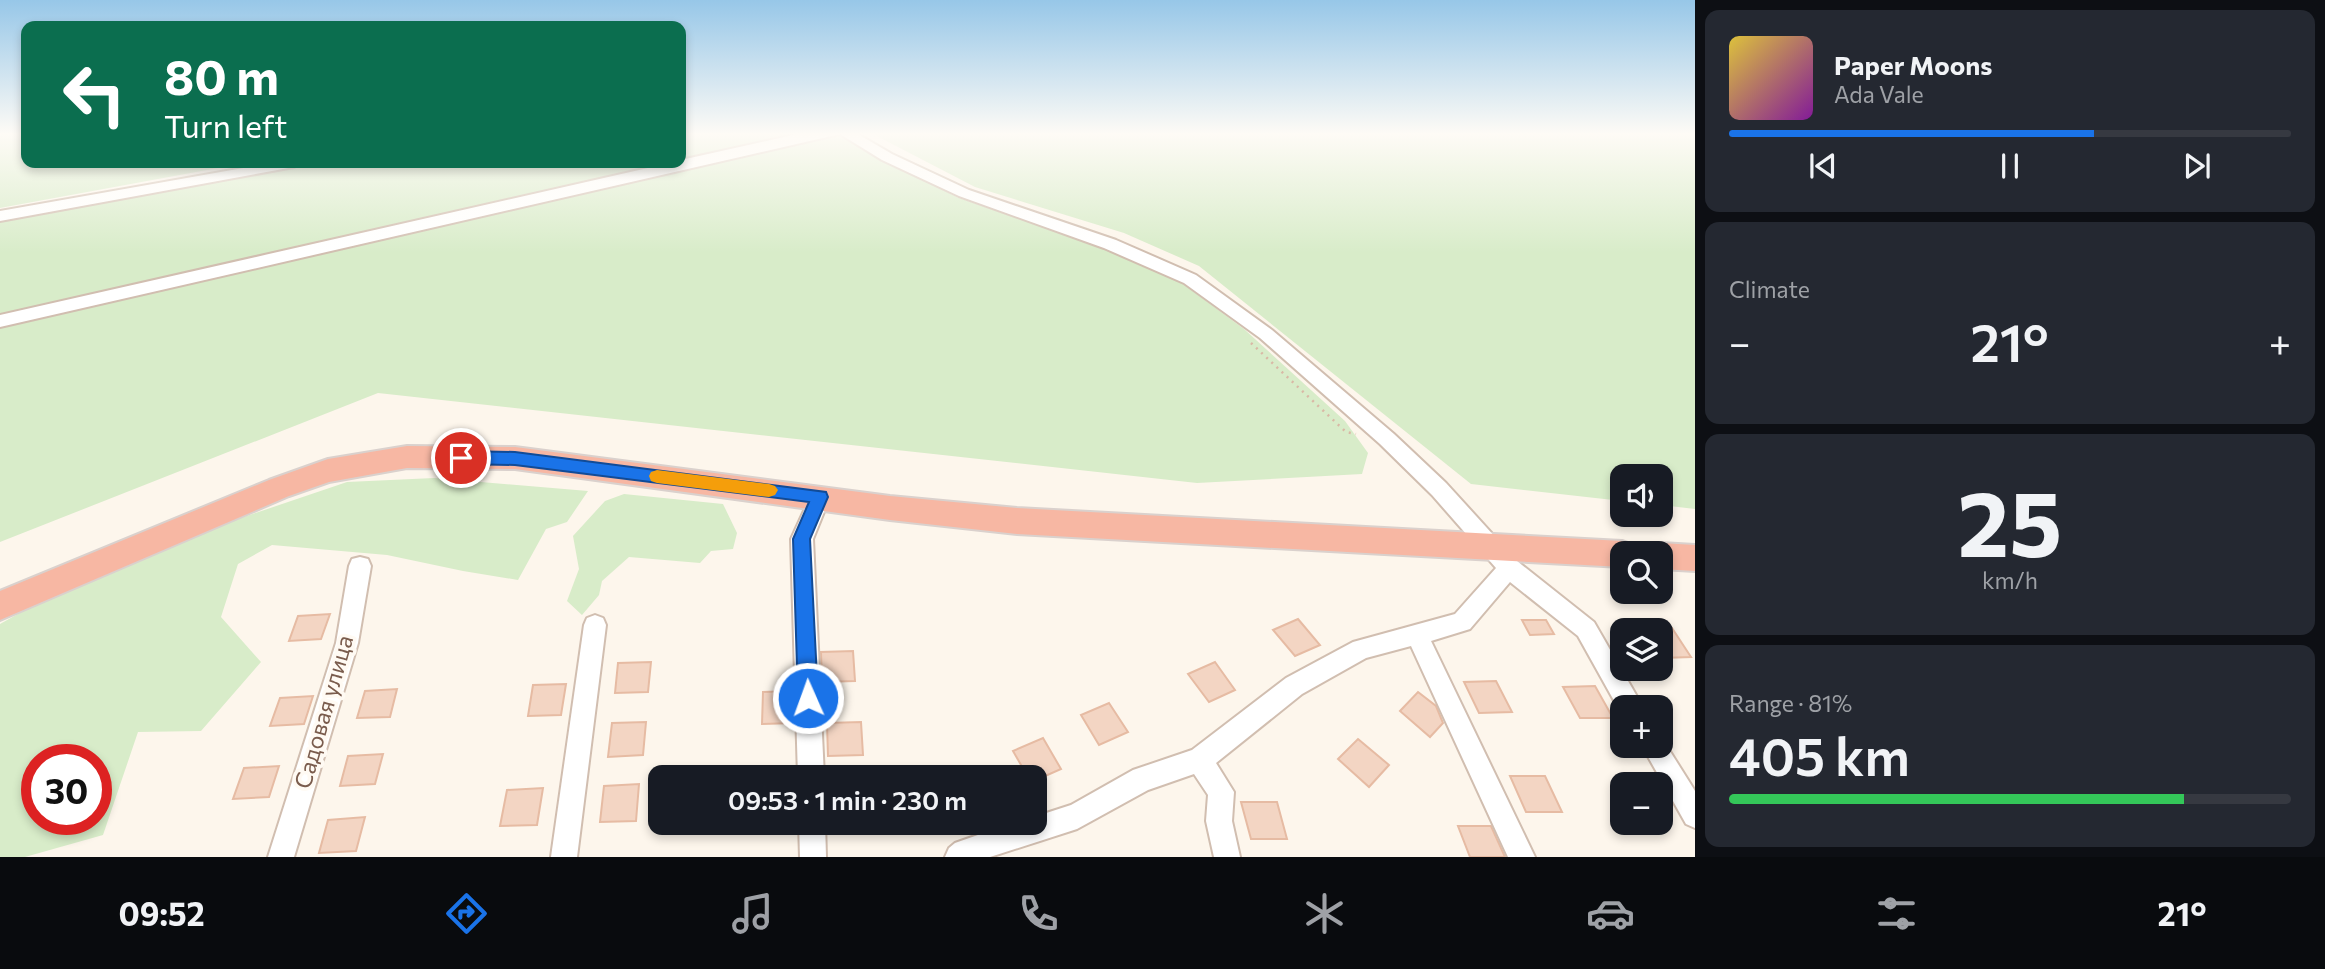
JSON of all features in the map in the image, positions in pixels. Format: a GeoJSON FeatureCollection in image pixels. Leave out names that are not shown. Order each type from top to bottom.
{"type":"FeatureCollection","features":[{"type":"Feature","properties":{"kind":"highway"},"geometry":{"type":"LineString","coordinates":[[0,606],[77,571],[279,488],[328,471],[407,457],[515,458],[890,508],[1017,521],[1499,557],[1610,554]]}},
{"type":"Feature","properties":{"kind":"highway"},"geometry":{"type":"LineString","coordinates":[[1673,557],[1695,558]]}},
{"type":"Feature","properties":{"kind":"street"},"geometry":{"type":"LineString","coordinates":[[0,216],[239,173]]}},
{"type":"Feature","properties":{"kind":"street"},"geometry":{"type":"LineString","coordinates":[[0,321],[642,173]]}},
{"type":"Feature","properties":{"kind":"street"},"geometry":{"type":"LineString","coordinates":[[921,173],[964,193],[1110,244],[1191,279],[1266,334],[1387,439],[1439,489],[1499,557],[1586,629],[1625,695]]}},
{"type":"Feature","properties":{"kind":"street"},"geometry":{"type":"LineString","coordinates":[[811,765],[802,539],[820,497]]}},
{"type":"Feature","properties":{"kind":"street"},"geometry":{"type":"LineString","coordinates":[[958,857],[964,852],[1077,816],[1142,779],[1199,760],[1294,686],[1361,649],[1462,622],[1499,557]]}},
{"type":"Feature","properties":{"kind":"street","name":"Садовая улица"},"geometry":{"type":"LineString","coordinates":[[281,857],[346,643],[360,566]]}},
{"type":"Feature","properties":{"kind":"street"},"geometry":{"type":"LineString","coordinates":[[564,857],[595,625]]}},
{"type":"Feature","properties":{"kind":"street"},"geometry":{"type":"LineString","coordinates":[[1416,635],[1522,857]]}},
{"type":"Feature","properties":{"kind":"street"},"geometry":{"type":"LineString","coordinates":[[1661,758],[1693,810]]}},
{"type":"Feature","properties":{"kind":"street"},"geometry":{"type":"LineString","coordinates":[[1199,760],[1221,792],[1219,821],[1227,857]]}},
{"type":"Feature","properties":{"kind":"street"},"geometry":{"type":"LineString","coordinates":[[813,835],[814,857]]}},
{"type":"Feature","properties":{"kind":"path"},"geometry":{"type":"LineString","coordinates":[[1249,341],[1346,432],[1387,439]]}},
{"type":"Feature","properties":{"kind":"green space"},"geometry":{"type":"Polygon","coordinates":[[[0,173],[191,173],[0,208],[0,173]]]}},
{"type":"Feature","properties":{"kind":"green space"},"geometry":{"type":"Polygon","coordinates":[[[240,173],[908,173],[959,198],[1109,250],[1183,284],[1244,329],[1345,421],[1368,453],[1362,474],[1197,483],[378,393],[0,542],[0,217],[240,173]]]}},
{"type":"Feature","properties":{"kind":"green space"},"geometry":{"type":"Polygon","coordinates":[[[948,173],[1695,173],[1695,509],[1673,506],[1673,464],[1610,464],[1610,500],[1471,484],[1199,266],[1124,233],[975,187],[948,173]]]}},
{"type":"Feature","properties":{"kind":"green space"},"geometry":{"type":"Polygon","coordinates":[[[434,478],[588,491],[567,522],[546,529],[518,580],[387,555],[272,545],[238,564],[221,617],[261,662],[201,731],[138,732],[112,809],[112,744],[21,744],[21,835],[103,835],[25,857],[0,857],[0,624],[50,596],[229,522],[347,482],[434,478]]]}},
{"type":"Feature","properties":{"kind":"green space"},"geometry":{"type":"Polygon","coordinates":[[[624,494],[723,504],[737,533],[733,549],[711,551],[700,563],[629,557],[602,581],[599,595],[582,615],[567,601],[579,569],[573,536],[605,501],[624,494]]]}},
{"type":"Feature","properties":{"kind":"building"},"geometry":{"type":"Polygon","coordinates":[[[330,614],[321,639],[289,641],[298,616],[330,614]]]}},
{"type":"Feature","properties":{"kind":"building"},"geometry":{"type":"Polygon","coordinates":[[[1298,619],[1320,645],[1295,656],[1273,630],[1298,619]]]}},
{"type":"Feature","properties":{"kind":"building"},"geometry":{"type":"Polygon","coordinates":[[[1522,620],[1546,620],[1554,634],[1530,635],[1522,620]]]}},
{"type":"Feature","properties":{"kind":"building"},"geometry":{"type":"Polygon","coordinates":[[[1673,630],[1691,657],[1673,658],[1673,630]]]}},
{"type":"Feature","properties":{"kind":"building"},"geometry":{"type":"Polygon","coordinates":[[[853,651],[855,681],[822,682],[821,652],[853,651]]]}},
{"type":"Feature","properties":{"kind":"building"},"geometry":{"type":"Polygon","coordinates":[[[651,662],[648,692],[615,693],[618,663],[651,662]]]}},
{"type":"Feature","properties":{"kind":"building"},"geometry":{"type":"Polygon","coordinates":[[[1215,662],[1235,690],[1209,702],[1188,674],[1215,662]]]}},
{"type":"Feature","properties":{"kind":"building"},"geometry":{"type":"Polygon","coordinates":[[[1496,681],[1512,712],[1479,713],[1464,682],[1496,681]]]}},
{"type":"Feature","properties":{"kind":"building"},"geometry":{"type":"Polygon","coordinates":[[[566,684],[561,715],[528,716],[533,685],[566,684]]]}},
{"type":"Feature","properties":{"kind":"building"},"geometry":{"type":"Polygon","coordinates":[[[1595,686],[1610,713],[1610,718],[1580,718],[1563,687],[1595,686]]]}},
{"type":"Feature","properties":{"kind":"building"},"geometry":{"type":"Polygon","coordinates":[[[397,689],[390,717],[357,718],[365,691],[397,689]]]}},
{"type":"Feature","properties":{"kind":"building"},"geometry":{"type":"Polygon","coordinates":[[[793,691],[794,723],[762,724],[763,692],[793,691]]]}},
{"type":"Feature","properties":{"kind":"building"},"geometry":{"type":"Polygon","coordinates":[[[1418,692],[1436,706],[1443,723],[1430,737],[1400,711],[1418,692]]]}},
{"type":"Feature","properties":{"kind":"building"},"geometry":{"type":"Polygon","coordinates":[[[313,696],[304,724],[270,726],[280,698],[313,696]]]}},
{"type":"Feature","properties":{"kind":"building"},"geometry":{"type":"Polygon","coordinates":[[[1109,703],[1128,732],[1099,745],[1081,715],[1109,703]]]}},
{"type":"Feature","properties":{"kind":"building"},"geometry":{"type":"Polygon","coordinates":[[[646,722],[643,755],[608,757],[612,723],[646,722]]]}},
{"type":"Feature","properties":{"kind":"building"},"geometry":{"type":"Polygon","coordinates":[[[861,722],[863,755],[828,756],[827,723],[861,722]]]}},
{"type":"Feature","properties":{"kind":"building"},"geometry":{"type":"Polygon","coordinates":[[[1043,738],[1061,769],[1047,775],[1047,765],[1021,765],[1013,751],[1043,738]]]}},
{"type":"Feature","properties":{"kind":"building"},"geometry":{"type":"Polygon","coordinates":[[[1358,739],[1389,765],[1369,787],[1338,759],[1358,739]]]}},
{"type":"Feature","properties":{"kind":"building"},"geometry":{"type":"Polygon","coordinates":[[[383,754],[375,784],[340,786],[348,756],[383,754]]]}},
{"type":"Feature","properties":{"kind":"building"},"geometry":{"type":"Polygon","coordinates":[[[279,766],[269,797],[233,799],[244,768],[279,766]]]}},
{"type":"Feature","properties":{"kind":"building"},"geometry":{"type":"Polygon","coordinates":[[[1510,776],[1545,776],[1562,812],[1526,812],[1510,776]]]}},
{"type":"Feature","properties":{"kind":"building"},"geometry":{"type":"Polygon","coordinates":[[[639,784],[636,821],[600,822],[604,786],[639,784]]]}},
{"type":"Feature","properties":{"kind":"building"},"geometry":{"type":"Polygon","coordinates":[[[543,788],[537,825],[500,826],[507,790],[543,788]]]}},
{"type":"Feature","properties":{"kind":"building"},"geometry":{"type":"Polygon","coordinates":[[[1241,802],[1277,802],[1287,839],[1251,839],[1241,802]]]}},
{"type":"Feature","properties":{"kind":"building"},"geometry":{"type":"Polygon","coordinates":[[[365,817],[356,851],[319,853],[328,820],[365,817]]]}},
{"type":"Feature","properties":{"kind":"building"},"geometry":{"type":"Polygon","coordinates":[[[1458,826],[1491,826],[1505,857],[1470,857],[1458,826]]]}},
{"type":"Feature","properties":{"kind":"slow traffic"},"geometry":{"type":"LineString","coordinates":[[657,476],[769,490]]}},
{"type":"Feature","properties":{"kind":"route"},"geometry":{"type":"LineString","coordinates":[[461,458],[515,458],[820,497],[802,539],[808,698]]}}]}
